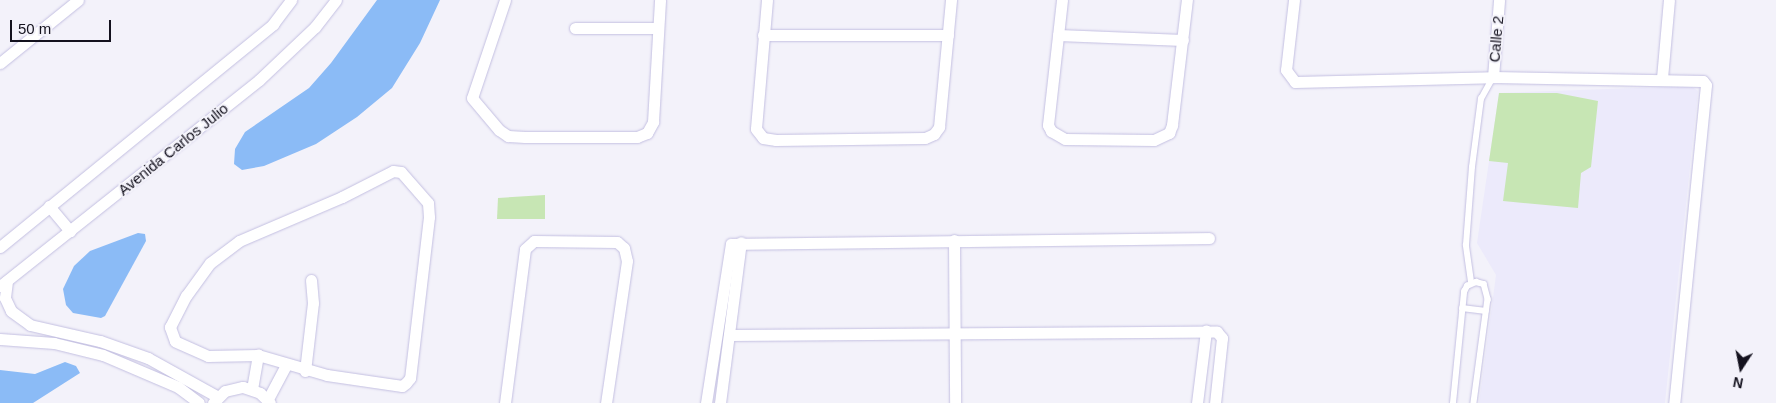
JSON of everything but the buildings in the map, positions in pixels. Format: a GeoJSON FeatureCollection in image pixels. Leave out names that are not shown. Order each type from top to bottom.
{"type":"FeatureCollection","features":[{"type":"Feature","properties":{"kind":"street"},"geometry":{"type":"LineString","coordinates":[[0,63],[78,0]]}},
{"type":"Feature","properties":{"kind":"street"},"geometry":{"type":"LineString","coordinates":[[0,247],[273,24],[291,0]]}},
{"type":"Feature","properties":{"kind":"street","name":"Avenida Carlos Julio"},"geometry":{"type":"LineString","coordinates":[[3,284],[259,80],[315,26],[336,0]]}},
{"type":"Feature","properties":{"kind":"street"},"geometry":{"type":"LineString","coordinates":[[506,0],[472,94],[481,112],[508,136],[637,137],[647,133],[652,122],[660,0]]}},
{"type":"Feature","properties":{"kind":"street"},"geometry":{"type":"LineString","coordinates":[[767,0],[756,129],[763,138],[776,140],[925,138],[934,134],[939,127],[950,0]]}},
{"type":"Feature","properties":{"kind":"street"},"geometry":{"type":"LineString","coordinates":[[1062,0],[1048,125],[1057,137],[1066,139],[1154,140],[1169,133],[1187,0]]}},
{"type":"Feature","properties":{"kind":"street"},"geometry":{"type":"LineString","coordinates":[[1294,0],[1286,70],[1294,82],[1493,77],[1697,78],[1706,85],[1674,403]]}},
{"type":"Feature","properties":{"kind":"street","name":"Calle 2"},"geometry":{"type":"LineString","coordinates":[[1493,77],[1499,0]]}},
{"type":"Feature","properties":{"kind":"street"},"geometry":{"type":"LineString","coordinates":[[1662,78],[1669,0]]}},
{"type":"Feature","properties":{"kind":"street"},"geometry":{"type":"LineString","coordinates":[[575,28],[657,28]]}},
{"type":"Feature","properties":{"kind":"street"},"geometry":{"type":"LineString","coordinates":[[763,35],[948,35]]}},
{"type":"Feature","properties":{"kind":"street"},"geometry":{"type":"LineString","coordinates":[[1058,35],[1183,40]]}},
{"type":"Feature","properties":{"kind":"street"},"geometry":{"type":"LineString","coordinates":[[401,172],[428,203],[429,217],[410,378],[402,386],[305,370],[258,355],[208,356],[175,341],[170,327],[186,296],[210,263],[239,240],[275,223],[342,198],[383,173],[401,172]]}},
{"type":"Feature","properties":{"kind":"street"},"geometry":{"type":"LineString","coordinates":[[50,206],[70,231]]}},
{"type":"Feature","properties":{"kind":"street"},"geometry":{"type":"LineString","coordinates":[[706,403],[730,244],[742,242],[1210,238]]}},
{"type":"Feature","properties":{"kind":"street"},"geometry":{"type":"LineString","coordinates":[[954,240],[955,403]]}},
{"type":"Feature","properties":{"kind":"street"},"geometry":{"type":"LineString","coordinates":[[504,403],[525,249],[534,241],[617,242],[624,248],[627,261],[606,403]]}},
{"type":"Feature","properties":{"kind":"street"},"geometry":{"type":"LineString","coordinates":[[720,403],[742,242]]}},
{"type":"Feature","properties":{"kind":"street"},"geometry":{"type":"LineString","coordinates":[[305,370],[313,303],[311,280]]}},
{"type":"Feature","properties":{"kind":"street"},"geometry":{"type":"LineString","coordinates":[[3,284],[5,298],[10,311],[30,325],[100,340],[148,358],[215,400],[234,388],[252,389],[269,401],[286,365]]}},
{"type":"Feature","properties":{"kind":"street"},"geometry":{"type":"LineString","coordinates":[[1197,403],[1206,331]]}},
{"type":"Feature","properties":{"kind":"street"},"geometry":{"type":"LineString","coordinates":[[729,335],[1217,332],[1222,338],[1215,403]]}},
{"type":"Feature","properties":{"kind":"street"},"geometry":{"type":"LineString","coordinates":[[0,339],[54,343],[103,355],[178,387],[199,403]]}},
{"type":"Feature","properties":{"kind":"street"},"geometry":{"type":"LineString","coordinates":[[252,389],[258,355]]}},
{"type":"Feature","properties":{"kind":"lane"},"geometry":{"type":"LineString","coordinates":[[1453,403],[1464,292],[1471,282],[1466,245],[1472,167],[1481,99],[1493,77]]}},
{"type":"Feature","properties":{"kind":"lane"},"geometry":{"type":"LineString","coordinates":[[1471,282],[1484,284],[1486,311],[1474,403]]}},
{"type":"Feature","properties":{"kind":"lane"},"geometry":{"type":"LineString","coordinates":[[1462,308],[1486,311]]}},
{"type":"Feature","properties":{"kind":"shaded area"},"geometry":{"type":"Polygon","coordinates":[[[1691,86],[1698,91],[1665,403],[1479,403],[1496,275],[1477,243],[1499,93],[1691,86]]]}},
{"type":"Feature","properties":{"kind":"green space"},"geometry":{"type":"Polygon","coordinates":[[[1499,93],[1557,93],[1598,101],[1591,167],[1581,173],[1578,208],[1503,201],[1508,163],[1489,161],[1499,93]]]}},
{"type":"Feature","properties":{"kind":"green space"},"geometry":{"type":"Polygon","coordinates":[[[545,195],[545,219],[497,219],[498,198],[545,195]]]}},
{"type":"Feature","properties":{"kind":"water"},"geometry":{"type":"Polygon","coordinates":[[[377,0],[440,0],[420,43],[392,88],[357,117],[316,144],[264,166],[242,170],[234,164],[235,149],[245,132],[309,88],[331,63],[377,0]]]}},
{"type":"Feature","properties":{"kind":"water"},"geometry":{"type":"Polygon","coordinates":[[[138,233],[145,234],[146,241],[105,316],[101,318],[73,313],[66,305],[63,289],[74,266],[90,251],[138,233]]]}},
{"type":"Feature","properties":{"kind":"water"},"geometry":{"type":"Polygon","coordinates":[[[65,362],[76,366],[80,373],[33,403],[0,403],[0,370],[35,374],[65,362]]]}}]}
